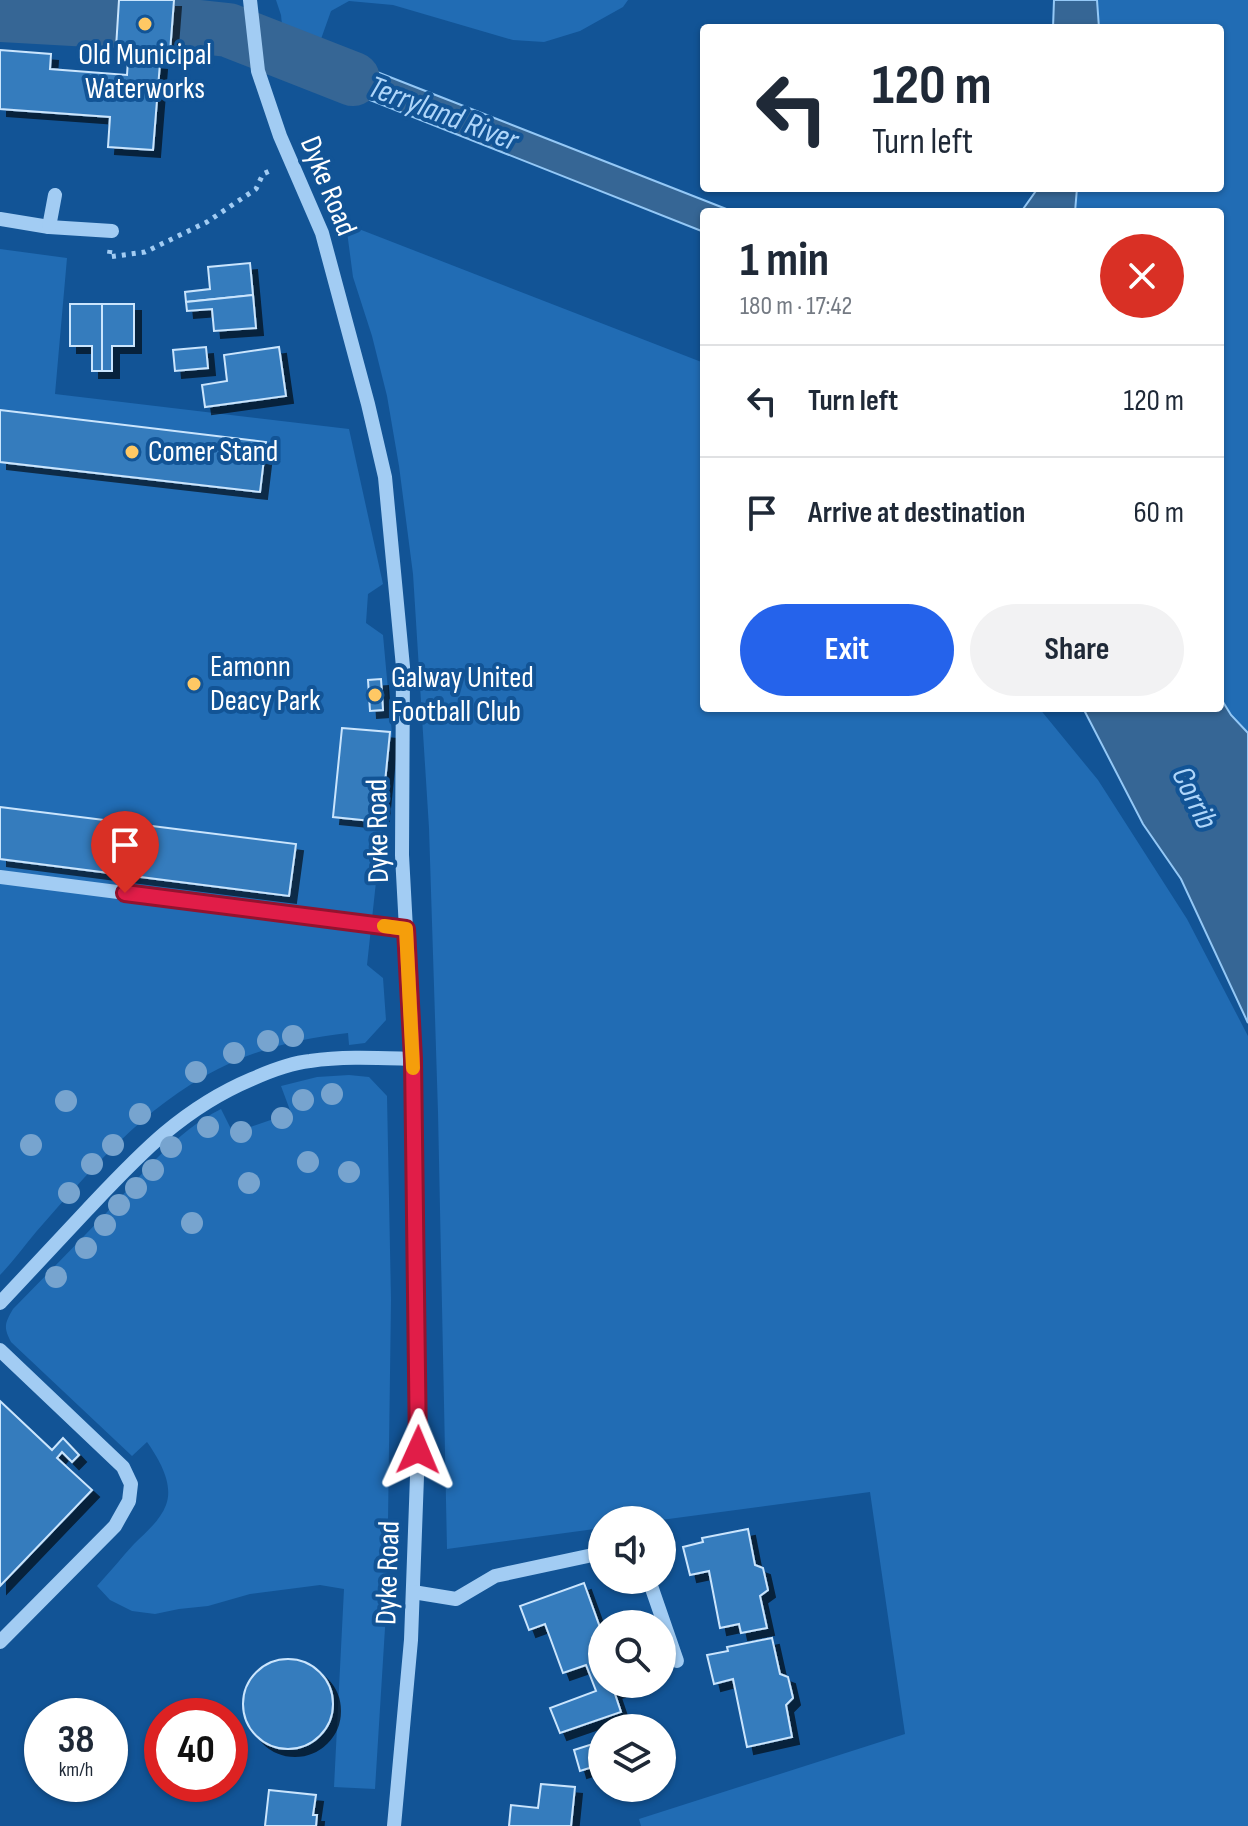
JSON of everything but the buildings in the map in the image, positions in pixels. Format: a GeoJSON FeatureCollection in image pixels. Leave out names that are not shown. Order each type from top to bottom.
{"type":"FeatureCollection","features":[{"type":"Feature","properties":{"kind":"street","name":"Dyke Road"},"geometry":{"type":"LineString","coordinates":[[251,5],[258,71],[280,136],[322,233],[385,477],[403,667],[402,855],[413,1059],[419,1422],[411,1640],[394,1826]]}},
{"type":"Feature","properties":{"kind":"street"},"geometry":{"type":"LineString","coordinates":[[49,227],[55,195]]}},
{"type":"Feature","properties":{"kind":"street"},"geometry":{"type":"LineString","coordinates":[[0,219],[49,227],[112,231]]}},
{"type":"Feature","properties":{"kind":"street"},"geometry":{"type":"LineString","coordinates":[[0,877],[406,929]]}},
{"type":"Feature","properties":{"kind":"street"},"geometry":{"type":"LineString","coordinates":[[0,1303],[157,1138],[187,1114],[228,1089],[270,1071],[309,1061],[413,1059]]}},
{"type":"Feature","properties":{"kind":"street"},"geometry":{"type":"LineString","coordinates":[[0,1350],[123,1467],[131,1484],[129,1501],[115,1526],[0,1642]]}},
{"type":"Feature","properties":{"kind":"street"},"geometry":{"type":"LineString","coordinates":[[413,1592],[456,1599],[495,1576],[588,1556]]}},
{"type":"Feature","properties":{"kind":"street"},"geometry":{"type":"LineString","coordinates":[[654,1594],[677,1661]]}},
{"type":"Feature","properties":{"kind":"path"},"geometry":{"type":"LineString","coordinates":[[112,231],[109,257],[145,252],[207,222],[256,189],[263,174],[291,161]]}},
{"type":"Feature","properties":{"kind":"shaded area"},"geometry":{"type":"Polygon","coordinates":[[[276,0],[628,0],[623,7],[580,31],[544,42],[513,40],[393,5],[349,1],[331,11],[321,39],[303,43],[283,35],[276,0]]]}},
{"type":"Feature","properties":{"kind":"shaded area"},"geometry":{"type":"Polygon","coordinates":[[[1097,0],[1248,0],[1248,733],[1224,704],[1224,208],[1075,208],[1077,192],[1224,192],[1224,24],[1099,24],[1097,0]]]}},
{"type":"Feature","properties":{"kind":"shaded area"},"geometry":{"type":"Polygon","coordinates":[[[346,224],[700,361],[700,712],[1042,712],[1098,780],[1187,919],[1248,1036],[1248,1826],[641,1826],[639,1819],[905,1734],[870,1492],[676,1518],[676,1506],[588,1506],[588,1530],[447,1549],[429,828],[413,574],[387,396],[353,277],[346,224]]]}},
{"type":"Feature","properties":{"kind":"shaded area","name":"Eamonn Deacy Park"},"geometry":{"type":"Polygon","coordinates":[[[0,249],[67,258],[55,394],[349,429],[383,584],[368,594],[366,623],[383,635],[392,734],[367,965],[383,978],[386,1020],[365,1043],[349,1045],[348,1033],[298,1041],[249,1055],[191,1084],[119,1142],[76,1186],[0,1275],[0,249]]]}},
{"type":"Feature","properties":{"kind":"shaded area"},"geometry":{"type":"Polygon","coordinates":[[[317,1077],[369,1077],[387,1096],[391,1300],[387,1596],[375,1789],[334,1787],[344,1589],[320,1585],[250,1594],[208,1606],[155,1614],[132,1611],[110,1600],[97,1586],[163,1511],[168,1497],[164,1472],[147,1442],[132,1456],[11,1342],[6,1329],[13,1309],[160,1155],[189,1129],[221,1109],[233,1133],[291,1113],[281,1086],[317,1077]]]}},
{"type":"Feature","properties":{"kind":"water"},"geometry":{"type":"Polygon","coordinates":[[[1054,0],[1097,0],[1099,24],[1053,24],[1054,0]]]}},
{"type":"Feature","properties":{"kind":"water"},"geometry":{"type":"Polygon","coordinates":[[[283,35],[724,208],[700,208],[700,230],[284,66],[283,35]]]}},
{"type":"Feature","properties":{"kind":"water"},"geometry":{"type":"Polygon","coordinates":[[[1035,192],[1077,192],[1075,208],[1024,208],[1035,192]]]}},
{"type":"Feature","properties":{"kind":"water","name":"Corrib"},"geometry":{"type":"Polygon","coordinates":[[[1224,704],[1248,733],[1248,1023],[1181,879],[1143,824],[1085,712],[1224,712],[1224,704]]]}},
{"type":"Feature","properties":{"kind":"waterway","name":"Terryland River"},"geometry":{"type":"LineString","coordinates":[[0,15],[109,21]]}},
{"type":"Feature","properties":{"kind":"waterway","name":"Terryland River"},"geometry":{"type":"LineString","coordinates":[[180,25],[228,30],[353,79]]}},
{"type":"Feature","properties":{"kind":"slow traffic"},"geometry":{"type":"LineString","coordinates":[[384,926],[406,929],[413,1068]]}},
{"type":"Feature","properties":{"kind":"place","name":"Old Municipal Waterworks"},"geometry":{"type":"Point","coordinates":[145,24]}},
{"type":"Feature","properties":{"kind":"place","name":"Comer Stand"},"geometry":{"type":"Point","coordinates":[132,452]}},
{"type":"Feature","properties":{"kind":"place","name":"Eamonn Deacy Park"},"geometry":{"type":"Point","coordinates":[194,684]}},
{"type":"Feature","properties":{"kind":"place","name":"Galway United Football Club"},"geometry":{"type":"Point","coordinates":[375,695]}},
{"type":"Feature","properties":{"kind":"route"},"geometry":{"type":"LineString","coordinates":[[125,893],[406,929],[413,1059],[418,1450]]}}]}
